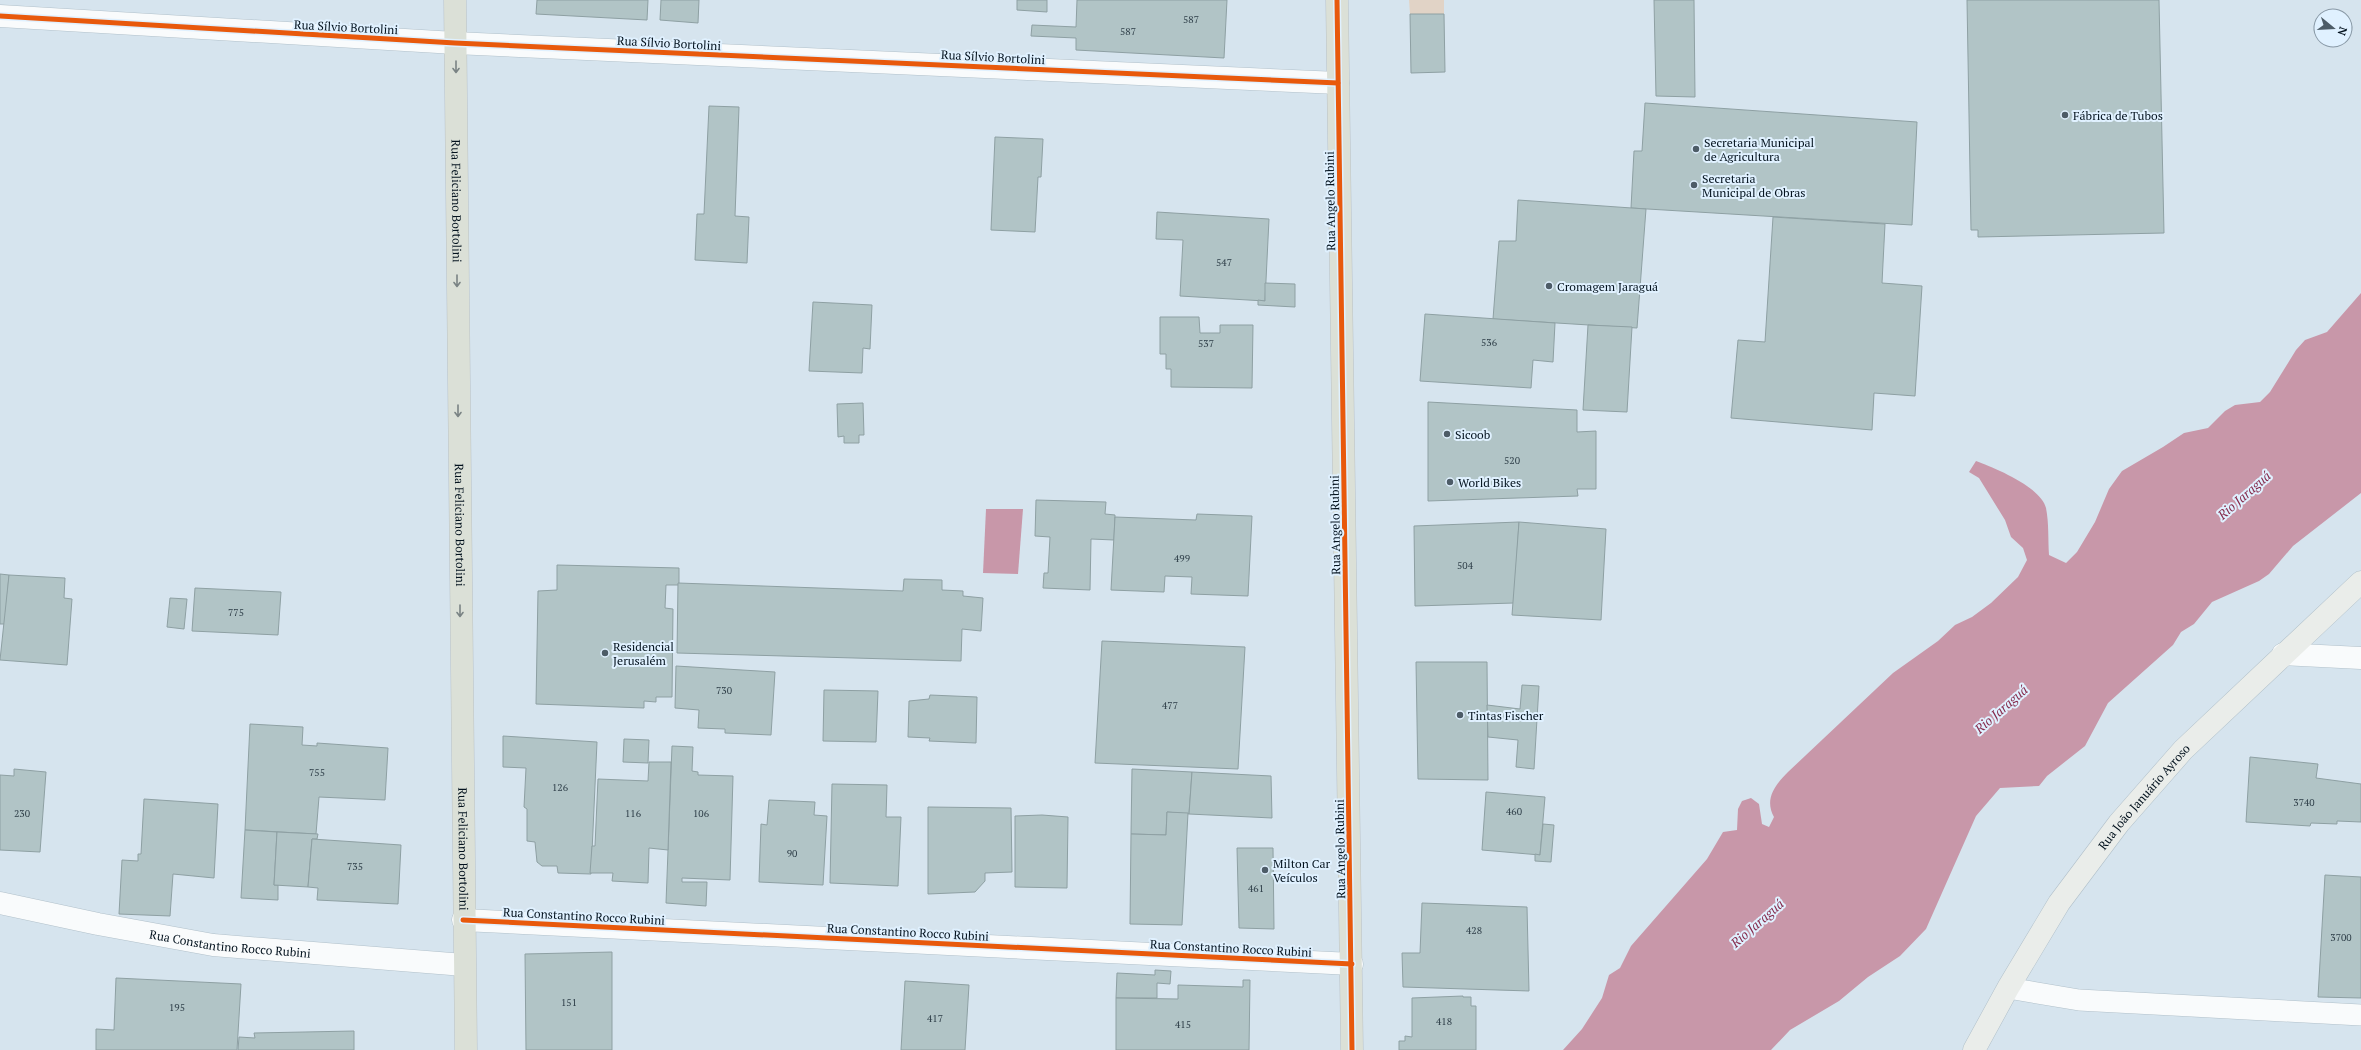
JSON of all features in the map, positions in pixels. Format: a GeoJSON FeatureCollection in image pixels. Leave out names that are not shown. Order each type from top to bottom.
{"type":"FeatureCollection","features":[{"type":"Feature","properties":{"kind":"main road","name":"Rua Feliciano Bortolini"},"geometry":{"type":"LineString","coordinates":[[455,0],[463,920],[466,1050]]}},
{"type":"Feature","properties":{"kind":"main road","name":"Rua Angelo Rubini"},"geometry":{"type":"LineString","coordinates":[[1337,0],[1352,964],[1352,1050]]}},
{"type":"Feature","properties":{"kind":"main road","name":"Rua João Januário Ayroso"},"geometry":{"type":"LineString","coordinates":[[1974,1050],[2008,988],[2059,903],[2119,823],[2183,750],[2282,654],[2361,582]]}},
{"type":"Feature","properties":{"kind":"street","name":"Rua Sílvio Bortolini"},"geometry":{"type":"LineString","coordinates":[[0,16],[455,43],[1338,83]]}},
{"type":"Feature","properties":{"kind":"street"},"geometry":{"type":"LineString","coordinates":[[2282,654],[2361,658]]}},
{"type":"Feature","properties":{"kind":"street","name":"Rua Constantino Rocco Rubini"},"geometry":{"type":"LineString","coordinates":[[0,903],[98,924],[213,945],[464,965]]}},
{"type":"Feature","properties":{"kind":"street","name":"Rua Constantino Rocco Rubini"},"geometry":{"type":"LineString","coordinates":[[463,920],[1352,964]]}},
{"type":"Feature","properties":{"kind":"lane"},"geometry":{"type":"LineString","coordinates":[[2008,988],[2079,1000],[2361,1015]]}},
{"type":"Feature","properties":{"kind":"shaded area"},"geometry":{"type":"Polygon","coordinates":[[[1409,0],[1444,0],[1444,14],[1410,14],[1409,0]]]}},
{"type":"Feature","properties":{"kind":"water","name":"Rio Jaraguá"},"geometry":{"type":"Polygon","coordinates":[[[2361,293],[2361,493],[2293,546],[2269,574],[2259,581],[2212,602],[2194,624],[2181,632],[2173,645],[2108,703],[2085,746],[2047,776],[2039,786],[2000,788],[1976,816],[1926,929],[1900,956],[1868,977],[1839,1001],[1790,1030],[1771,1050],[1563,1050],[1582,1029],[1602,998],[1609,975],[1620,968],[1631,946],[1707,859],[1723,832],[1737,830],[1738,809],[1742,801],[1751,798],[1759,804],[1762,824],[1769,827],[1774,817],[1770,804],[1772,793],[1775,787],[1788,772],[1893,673],[1938,641],[1955,625],[1972,617],[1991,603],[2018,577],[2027,560],[2023,548],[2011,537],[2005,520],[1979,478],[1969,472],[1976,461],[2005,473],[2036,493],[2046,508],[2049,555],[2066,563],[2077,552],[2095,522],[2109,489],[2122,471],[2184,433],[2208,428],[2225,411],[2235,405],[2260,402],[2270,392],[2296,350],[2305,340],[2327,332],[2361,293]]]}},
{"type":"Feature","properties":{"kind":"water"},"geometry":{"type":"Polygon","coordinates":[[[986,509],[1023,509],[1018,574],[983,573],[986,509]]]}},
{"type":"Feature","properties":{"kind":"building"},"geometry":{"type":"Polygon","coordinates":[[[537,0],[648,0],[647,20],[536,14],[537,0]]]}},
{"type":"Feature","properties":{"kind":"building"},"geometry":{"type":"Polygon","coordinates":[[[661,0],[699,0],[698,23],[660,20],[661,0]]]}},
{"type":"Feature","properties":{"kind":"building"},"geometry":{"type":"Polygon","coordinates":[[[1017,0],[1047,0],[1047,12],[1017,10],[1017,0]]]}},
{"type":"Feature","properties":{"kind":"building"},"geometry":{"type":"Polygon","coordinates":[[[1077,0],[1227,0],[1224,58],[1076,50],[1076,38],[1031,36],[1032,25],[1076,27],[1077,0]]]}},
{"type":"Feature","properties":{"kind":"building"},"geometry":{"type":"Polygon","coordinates":[[[1654,0],[1694,0],[1695,97],[1656,96],[1654,0]]]}},
{"type":"Feature","properties":{"kind":"building","name":"Fábrica de Tubos"},"geometry":{"type":"Polygon","coordinates":[[[1967,0],[2159,0],[2164,233],[1978,237],[1978,230],[1971,230],[1967,0]]]}},
{"type":"Feature","properties":{"kind":"building"},"geometry":{"type":"Polygon","coordinates":[[[1410,14],[1444,14],[1445,72],[1411,73],[1410,14]]]}},
{"type":"Feature","properties":{"kind":"building"},"geometry":{"type":"Polygon","coordinates":[[[1645,103],[1917,122],[1912,225],[1631,208],[1634,151],[1642,151],[1645,103]]]}},
{"type":"Feature","properties":{"kind":"building"},"geometry":{"type":"Polygon","coordinates":[[[709,106],[739,107],[735,216],[749,217],[747,263],[695,260],[697,214],[704,214],[709,106]]]}},
{"type":"Feature","properties":{"kind":"building"},"geometry":{"type":"Polygon","coordinates":[[[995,137],[1043,139],[1041,177],[1038,177],[1035,232],[991,230],[995,137]]]}},
{"type":"Feature","properties":{"kind":"building"},"geometry":{"type":"Polygon","coordinates":[[[1518,200],[1646,209],[1637,328],[1493,319],[1499,241],[1516,241],[1518,200]]]}},
{"type":"Feature","properties":{"kind":"building"},"geometry":{"type":"Polygon","coordinates":[[[1157,212],[1269,219],[1265,301],[1180,296],[1183,240],[1156,239],[1157,212]]]}},
{"type":"Feature","properties":{"kind":"building"},"geometry":{"type":"Polygon","coordinates":[[[1773,217],[1885,224],[1882,283],[1922,286],[1915,396],[1874,393],[1872,430],[1731,418],[1738,340],[1765,342],[1773,217]]]}},
{"type":"Feature","properties":{"kind":"building"},"geometry":{"type":"Polygon","coordinates":[[[1265,283],[1295,284],[1295,307],[1258,305],[1258,300],[1265,301],[1265,283]]]}},
{"type":"Feature","properties":{"kind":"building"},"geometry":{"type":"Polygon","coordinates":[[[813,302],[872,305],[870,349],[863,348],[862,373],[809,371],[813,302]]]}},
{"type":"Feature","properties":{"kind":"building"},"geometry":{"type":"Polygon","coordinates":[[[1425,314],[1555,323],[1553,362],[1533,360],[1531,388],[1420,381],[1425,314]]]}},
{"type":"Feature","properties":{"kind":"building"},"geometry":{"type":"Polygon","coordinates":[[[1160,317],[1199,317],[1200,333],[1220,333],[1220,325],[1253,325],[1252,388],[1171,387],[1171,369],[1166,369],[1166,354],[1160,354],[1160,317]]]}},
{"type":"Feature","properties":{"kind":"building"},"geometry":{"type":"Polygon","coordinates":[[[1588,325],[1632,327],[1627,412],[1583,410],[1588,325]]]}},
{"type":"Feature","properties":{"kind":"building"},"geometry":{"type":"Polygon","coordinates":[[[1428,402],[1577,410],[1577,432],[1596,431],[1596,489],[1577,489],[1578,496],[1428,501],[1428,402]]]}},
{"type":"Feature","properties":{"kind":"building"},"geometry":{"type":"Polygon","coordinates":[[[863,403],[864,435],[859,435],[859,443],[844,443],[844,436],[838,437],[837,404],[863,403]]]}},
{"type":"Feature","properties":{"kind":"building"},"geometry":{"type":"Polygon","coordinates":[[[1036,500],[1106,502],[1105,514],[1115,515],[1114,540],[1091,539],[1090,590],[1043,588],[1044,573],[1048,573],[1050,537],[1035,536],[1036,500]]]}},
{"type":"Feature","properties":{"kind":"building"},"geometry":{"type":"Polygon","coordinates":[[[1197,514],[1252,516],[1248,596],[1191,594],[1192,577],[1165,576],[1164,592],[1111,590],[1115,517],[1196,520],[1197,514]]]}},
{"type":"Feature","properties":{"kind":"building"},"geometry":{"type":"Polygon","coordinates":[[[1519,522],[1514,603],[1415,606],[1414,526],[1519,522]]]}},
{"type":"Feature","properties":{"kind":"building"},"geometry":{"type":"Polygon","coordinates":[[[1519,522],[1606,529],[1601,620],[1512,615],[1519,522]]]}},
{"type":"Feature","properties":{"kind":"building","name":"Residencial Jerusalém"},"geometry":{"type":"Polygon","coordinates":[[[557,565],[679,568],[679,585],[666,585],[665,608],[673,609],[672,697],[656,697],[656,702],[644,701],[644,708],[536,704],[538,591],[557,590],[557,565]]]}},
{"type":"Feature","properties":{"kind":"building"},"geometry":{"type":"Polygon","coordinates":[[[0,574],[9,575],[5,624],[0,624],[0,574]]]}},
{"type":"Feature","properties":{"kind":"building"},"geometry":{"type":"Polygon","coordinates":[[[9,575],[65,578],[64,598],[72,599],[67,665],[0,660],[9,575]]]}},
{"type":"Feature","properties":{"kind":"building"},"geometry":{"type":"Polygon","coordinates":[[[904,579],[942,580],[942,590],[963,591],[963,596],[983,598],[981,631],[962,629],[961,661],[677,653],[678,583],[903,591],[904,579]]]}},
{"type":"Feature","properties":{"kind":"building"},"geometry":{"type":"Polygon","coordinates":[[[195,588],[281,592],[278,635],[192,631],[195,588]]]}},
{"type":"Feature","properties":{"kind":"building"},"geometry":{"type":"Polygon","coordinates":[[[170,598],[187,599],[184,629],[167,627],[170,598]]]}},
{"type":"Feature","properties":{"kind":"building"},"geometry":{"type":"Polygon","coordinates":[[[1102,641],[1245,647],[1238,769],[1095,763],[1102,641]]]}},
{"type":"Feature","properties":{"kind":"building"},"geometry":{"type":"Polygon","coordinates":[[[1416,662],[1487,662],[1488,780],[1418,779],[1416,662]]]}},
{"type":"Feature","properties":{"kind":"building"},"geometry":{"type":"Polygon","coordinates":[[[676,666],[775,672],[771,735],[725,733],[725,729],[698,728],[699,710],[675,708],[676,666]]]}},
{"type":"Feature","properties":{"kind":"building"},"geometry":{"type":"Polygon","coordinates":[[[1522,685],[1539,686],[1534,769],[1516,767],[1518,740],[1488,737],[1487,705],[1520,709],[1522,685]]]}},
{"type":"Feature","properties":{"kind":"building"},"geometry":{"type":"Polygon","coordinates":[[[824,690],[878,691],[876,742],[823,741],[824,690]]]}},
{"type":"Feature","properties":{"kind":"building"},"geometry":{"type":"Polygon","coordinates":[[[930,695],[977,697],[976,743],[929,741],[930,738],[908,737],[909,701],[929,699],[930,695]]]}},
{"type":"Feature","properties":{"kind":"building"},"geometry":{"type":"Polygon","coordinates":[[[250,724],[303,727],[302,745],[317,746],[317,743],[388,748],[385,800],[319,797],[316,834],[245,830],[250,724]]]}},
{"type":"Feature","properties":{"kind":"building"},"geometry":{"type":"Polygon","coordinates":[[[503,736],[597,742],[591,874],[558,873],[557,866],[542,866],[537,862],[535,842],[527,841],[527,809],[524,807],[526,768],[503,767],[503,736]]]}},
{"type":"Feature","properties":{"kind":"building"},"geometry":{"type":"Polygon","coordinates":[[[624,739],[649,740],[648,763],[623,762],[624,739]]]}},
{"type":"Feature","properties":{"kind":"building"},"geometry":{"type":"Polygon","coordinates":[[[672,746],[693,747],[692,771],[698,772],[698,775],[733,776],[730,880],[682,878],[682,882],[707,882],[706,906],[666,903],[672,746]]]}},
{"type":"Feature","properties":{"kind":"building"},"geometry":{"type":"Polygon","coordinates":[[[2250,757],[2318,764],[2316,778],[2361,784],[2361,822],[2337,821],[2337,824],[2311,823],[2310,826],[2246,822],[2250,757]]]}},
{"type":"Feature","properties":{"kind":"building"},"geometry":{"type":"Polygon","coordinates":[[[649,762],[671,762],[668,850],[649,848],[648,883],[612,881],[613,873],[590,873],[592,846],[595,846],[598,779],[648,781],[649,762]]]}},
{"type":"Feature","properties":{"kind":"building"},"geometry":{"type":"Polygon","coordinates":[[[14,769],[46,772],[40,852],[0,850],[0,775],[14,776],[14,769]]]}},
{"type":"Feature","properties":{"kind":"building"},"geometry":{"type":"Polygon","coordinates":[[[1132,769],[1192,772],[1189,814],[1167,812],[1166,835],[1131,834],[1132,769]]]}},
{"type":"Feature","properties":{"kind":"building"},"geometry":{"type":"Polygon","coordinates":[[[1192,772],[1271,776],[1272,818],[1189,814],[1192,772]]]}},
{"type":"Feature","properties":{"kind":"building"},"geometry":{"type":"Polygon","coordinates":[[[832,784],[887,785],[886,817],[901,817],[898,886],[830,883],[832,784]]]}},
{"type":"Feature","properties":{"kind":"building"},"geometry":{"type":"Polygon","coordinates":[[[1486,792],[1545,797],[1540,855],[1482,850],[1486,792]]]}},
{"type":"Feature","properties":{"kind":"building"},"geometry":{"type":"Polygon","coordinates":[[[144,799],[218,804],[214,878],[173,874],[170,916],[119,914],[122,860],[138,861],[138,854],[141,854],[144,799]]]}},
{"type":"Feature","properties":{"kind":"building"},"geometry":{"type":"Polygon","coordinates":[[[769,800],[815,802],[814,815],[827,816],[823,885],[759,882],[761,824],[767,825],[769,800]]]}},
{"type":"Feature","properties":{"kind":"building"},"geometry":{"type":"Polygon","coordinates":[[[928,807],[1011,808],[1012,872],[985,873],[985,881],[975,892],[928,894],[928,807]]]}},
{"type":"Feature","properties":{"kind":"building"},"geometry":{"type":"Polygon","coordinates":[[[1167,812],[1188,813],[1182,925],[1130,924],[1131,834],[1166,835],[1167,812]]]}},
{"type":"Feature","properties":{"kind":"building"},"geometry":{"type":"Polygon","coordinates":[[[1042,815],[1068,817],[1067,888],[1015,887],[1015,816],[1042,815]]]}},
{"type":"Feature","properties":{"kind":"building"},"geometry":{"type":"Polygon","coordinates":[[[1543,824],[1554,825],[1551,862],[1535,861],[1535,854],[1540,855],[1543,824]]]}},
{"type":"Feature","properties":{"kind":"building"},"geometry":{"type":"Polygon","coordinates":[[[245,830],[277,832],[274,885],[278,885],[278,900],[241,898],[245,830]]]}},
{"type":"Feature","properties":{"kind":"building"},"geometry":{"type":"Polygon","coordinates":[[[277,832],[318,834],[317,839],[312,839],[308,887],[274,885],[277,832]]]}},
{"type":"Feature","properties":{"kind":"building"},"geometry":{"type":"Polygon","coordinates":[[[312,839],[401,845],[398,904],[317,900],[318,888],[308,887],[312,839]]]}},
{"type":"Feature","properties":{"kind":"building"},"geometry":{"type":"Polygon","coordinates":[[[1237,848],[1273,848],[1274,929],[1239,928],[1237,848]]]}},
{"type":"Feature","properties":{"kind":"building"},"geometry":{"type":"Polygon","coordinates":[[[2325,875],[2361,877],[2361,998],[2318,997],[2325,875]]]}},
{"type":"Feature","properties":{"kind":"building"},"geometry":{"type":"Polygon","coordinates":[[[1422,903],[1527,907],[1529,991],[1403,987],[1402,953],[1420,953],[1422,903]]]}},
{"type":"Feature","properties":{"kind":"building"},"geometry":{"type":"Polygon","coordinates":[[[612,952],[612,1050],[526,1050],[525,954],[612,952]]]}},
{"type":"Feature","properties":{"kind":"building"},"geometry":{"type":"Polygon","coordinates":[[[1155,970],[1171,971],[1170,984],[1157,983],[1157,998],[1116,998],[1117,973],[1155,975],[1155,970]]]}},
{"type":"Feature","properties":{"kind":"building"},"geometry":{"type":"Polygon","coordinates":[[[116,978],[241,984],[237,1050],[96,1050],[96,1029],[114,1030],[116,978]]]}},
{"type":"Feature","properties":{"kind":"building"},"geometry":{"type":"Polygon","coordinates":[[[1243,980],[1250,980],[1249,1050],[1116,1050],[1116,998],[1178,999],[1178,985],[1243,987],[1243,980]]]}},
{"type":"Feature","properties":{"kind":"building"},"geometry":{"type":"Polygon","coordinates":[[[905,981],[969,985],[965,1050],[901,1050],[905,981]]]}},
{"type":"Feature","properties":{"kind":"building"},"geometry":{"type":"Polygon","coordinates":[[[1471,997],[1471,1006],[1476,1006],[1476,1050],[1399,1050],[1399,1041],[1405,1041],[1405,1036],[1412,1037],[1412,998],[1471,997]]]}},
{"type":"Feature","properties":{"kind":"building"},"geometry":{"type":"Polygon","coordinates":[[[354,1031],[354,1050],[238,1050],[239,1037],[255,1038],[254,1033],[354,1031]]]}},
{"type":"Feature","properties":{"kind":"cycle path"},"geometry":{"type":"LineString","coordinates":[[1337,0],[1352,1050]]}},
{"type":"Feature","properties":{"kind":"cycle path"},"geometry":{"type":"LineString","coordinates":[[0,16],[455,43],[1338,83]]}},
{"type":"Feature","properties":{"kind":"cycle path"},"geometry":{"type":"LineString","coordinates":[[463,920],[1352,964]]}},
{"type":"Feature","properties":{"kind":"place","name":"Fábrica de Tubos"},"geometry":{"type":"Point","coordinates":[2065,115]}},
{"type":"Feature","properties":{"kind":"place","name":"Secretaria Municipal de Agricultura"},"geometry":{"type":"Point","coordinates":[1696,149]}},
{"type":"Feature","properties":{"kind":"place","name":"Secretaria Municipal de Obras"},"geometry":{"type":"Point","coordinates":[1694,185]}},
{"type":"Feature","properties":{"kind":"place","name":"Cromagem Jaraguá"},"geometry":{"type":"Point","coordinates":[1549,286]}},
{"type":"Feature","properties":{"kind":"place","name":"Sicoob"},"geometry":{"type":"Point","coordinates":[1447,434]}},
{"type":"Feature","properties":{"kind":"place","name":"World Bikes"},"geometry":{"type":"Point","coordinates":[1450,482]}},
{"type":"Feature","properties":{"kind":"place","name":"Residencial Jerusalém"},"geometry":{"type":"Point","coordinates":[605,653]}},
{"type":"Feature","properties":{"kind":"place","name":"Tintas Fischer"},"geometry":{"type":"Point","coordinates":[1460,715]}},
{"type":"Feature","properties":{"kind":"place","name":"Milton Car Veículos"},"geometry":{"type":"Point","coordinates":[1265,870]}}]}
